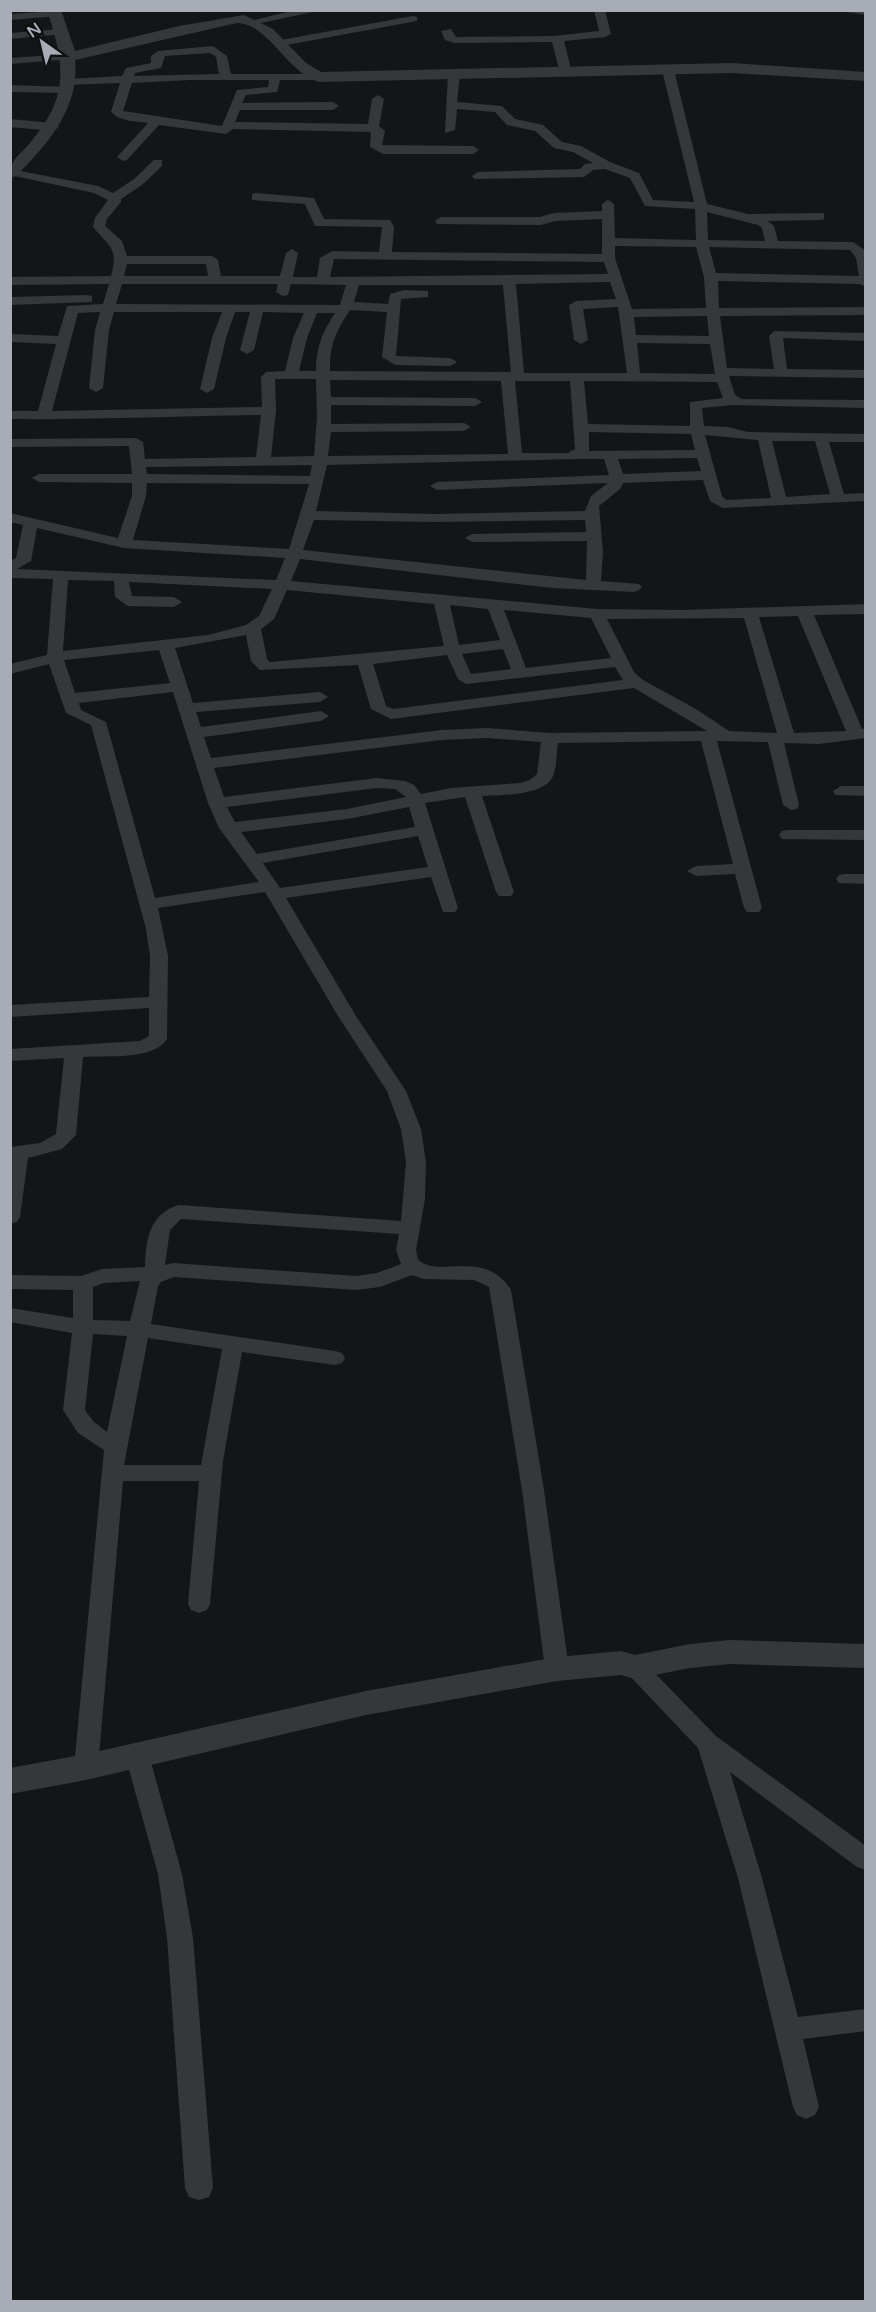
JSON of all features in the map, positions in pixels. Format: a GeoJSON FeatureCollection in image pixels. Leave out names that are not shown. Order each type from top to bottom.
{"type":"FeatureCollection","features":[{"type":"Feature","properties":{"kind":"street"},"geometry":{"type":"LineString","coordinates":[[252,22],[278,13],[317,10]]}},
{"type":"Feature","properties":{"kind":"street"},"geometry":{"type":"LineString","coordinates":[[447,31],[449,38],[454,40],[554,39],[605,34],[599,10]]}},
{"type":"Feature","properties":{"kind":"street"},"geometry":{"type":"LineString","coordinates":[[840,10],[866,12]]}},
{"type":"Feature","properties":{"kind":"street"},"geometry":{"type":"LineString","coordinates":[[10,17],[27,13],[54,12],[69,57],[67,86],[53,127],[15,165],[109,193],[114,198]]}},
{"type":"Feature","properties":{"kind":"street"},"geometry":{"type":"LineString","coordinates":[[10,61],[69,57],[173,31],[237,19],[252,22],[281,43],[308,73],[319,77]]}},
{"type":"Feature","properties":{"kind":"street"},"geometry":{"type":"LineString","coordinates":[[281,43],[378,21],[413,19]]}},
{"type":"Feature","properties":{"kind":"street"},"geometry":{"type":"LineString","coordinates":[[10,36],[60,32]]}},
{"type":"Feature","properties":{"kind":"street"},"geometry":{"type":"LineString","coordinates":[[554,39],[559,42],[566,73]]}},
{"type":"Feature","properties":{"kind":"street"},"geometry":{"type":"LineString","coordinates":[[226,78],[217,50],[208,48],[158,55],[157,66],[131,69],[117,112],[123,116],[224,130],[229,125],[241,92],[274,89],[275,76]]}},
{"type":"Feature","properties":{"kind":"street"},"geometry":{"type":"LineString","coordinates":[[10,88],[67,86],[129,80],[732,68],[866,77]]}},
{"type":"Feature","properties":{"kind":"street"},"geometry":{"type":"LineString","coordinates":[[668,70],[701,206],[702,244],[711,277],[713,314],[722,375],[729,397],[733,400]]}},
{"type":"Feature","properties":{"kind":"street"},"geometry":{"type":"LineString","coordinates":[[449,130],[454,74]]}},
{"type":"Feature","properties":{"kind":"street"},"geometry":{"type":"LineString","coordinates":[[373,128],[378,99]]}},
{"type":"Feature","properties":{"kind":"street"},"geometry":{"type":"LineString","coordinates":[[235,107],[333,103],[331,127]]}},
{"type":"Feature","properties":{"kind":"street"},"geometry":{"type":"LineString","coordinates":[[452,105],[498,109],[511,122],[539,128],[558,145],[577,149],[606,165],[635,176],[649,203],[701,206],[768,226],[772,245]]}},
{"type":"Feature","properties":{"kind":"street"},"geometry":{"type":"LineString","coordinates":[[123,157],[157,120]]}},
{"type":"Feature","properties":{"kind":"street"},"geometry":{"type":"LineString","coordinates":[[10,123],[53,127]]}},
{"type":"Feature","properties":{"kind":"street"},"geometry":{"type":"LineString","coordinates":[[229,125],[373,128],[379,131],[376,147],[383,150],[473,150]]}},
{"type":"Feature","properties":{"kind":"street"},"geometry":{"type":"LineString","coordinates":[[96,388],[101,337],[122,260],[117,244],[99,228],[99,223],[114,202],[114,198],[138,182],[158,163]]}},
{"type":"Feature","properties":{"kind":"street"},"geometry":{"type":"LineString","coordinates":[[477,176],[579,173],[587,172],[589,167],[606,165]]}},
{"type":"Feature","properties":{"kind":"street"},"geometry":{"type":"LineString","coordinates":[[255,197],[310,201],[319,223],[386,223],[388,227],[385,255]]}},
{"type":"Feature","properties":{"kind":"street"},"geometry":{"type":"LineString","coordinates":[[441,221],[541,221],[608,209],[609,258],[625,308],[631,339],[634,378]]}},
{"type":"Feature","properties":{"kind":"street"},"geometry":{"type":"LineString","coordinates":[[747,218],[820,216]]}},
{"type":"Feature","properties":{"kind":"street"},"geometry":{"type":"LineString","coordinates":[[609,242],[847,245],[861,248],[865,262],[865,281],[711,277]]}},
{"type":"Feature","properties":{"kind":"street"},"geometry":{"type":"LineString","coordinates":[[279,309],[292,253]]}},
{"type":"Feature","properties":{"kind":"street"},"geometry":{"type":"LineString","coordinates":[[323,281],[327,256],[609,258]]}},
{"type":"Feature","properties":{"kind":"street"},"geometry":{"type":"LineString","coordinates":[[122,260],[212,260],[215,280]]}},
{"type":"Feature","properties":{"kind":"street"},"geometry":{"type":"LineString","coordinates":[[10,281],[118,278],[354,281],[509,287]]}},
{"type":"Feature","properties":{"kind":"street"},"geometry":{"type":"LineString","coordinates":[[450,362],[395,361],[389,357],[395,297],[404,294],[615,278]]}},
{"type":"Feature","properties":{"kind":"street"},"geometry":{"type":"LineString","coordinates":[[166,307],[173,280]]}},
{"type":"Feature","properties":{"kind":"street"},"geometry":{"type":"LineString","coordinates":[[10,669],[55,657],[231,636],[253,629],[266,620],[296,554],[309,515],[317,480],[324,428],[324,345],[328,333],[345,308],[354,281]]}},
{"type":"Feature","properties":{"kind":"street"},"geometry":{"type":"LineString","coordinates":[[509,287],[515,457]]}},
{"type":"Feature","properties":{"kind":"street"},"geometry":{"type":"LineString","coordinates":[[10,300],[257,309],[393,308]]}},
{"type":"Feature","properties":{"kind":"street"},"geometry":{"type":"LineString","coordinates":[[44,416],[72,309],[110,303]]}},
{"type":"Feature","properties":{"kind":"street"},"geometry":{"type":"LineString","coordinates":[[581,340],[576,306],[713,314],[866,311]]}},
{"type":"Feature","properties":{"kind":"street"},"geometry":{"type":"LineString","coordinates":[[207,390],[219,338],[230,308]]}},
{"type":"Feature","properties":{"kind":"street"},"geometry":{"type":"LineString","coordinates":[[247,350],[257,309]]}},
{"type":"Feature","properties":{"kind":"street"},"geometry":{"type":"LineString","coordinates":[[291,375],[300,338],[312,309]]}},
{"type":"Feature","properties":{"kind":"street"},"geometry":{"type":"LineString","coordinates":[[781,373],[776,336],[783,334],[866,337]]}},
{"type":"Feature","properties":{"kind":"street"},"geometry":{"type":"LineString","coordinates":[[631,339],[717,340]]}},
{"type":"Feature","properties":{"kind":"street"},"geometry":{"type":"LineString","coordinates":[[11,340],[63,340]]}},
{"type":"Feature","properties":{"kind":"street"},"geometry":{"type":"LineString","coordinates":[[778,346],[866,351]]}},
{"type":"Feature","properties":{"kind":"street"},"geometry":{"type":"LineString","coordinates":[[404,361],[404,376]]}},
{"type":"Feature","properties":{"kind":"street"},"geometry":{"type":"LineString","coordinates":[[263,461],[269,411],[269,376],[634,378],[781,373],[866,374]]}},
{"type":"Feature","properties":{"kind":"street"},"geometry":{"type":"LineString","coordinates":[[577,377],[583,448],[577,455]]}},
{"type":"Feature","properties":{"kind":"street"},"geometry":{"type":"LineString","coordinates":[[866,404],[752,403],[733,400],[694,405],[697,430],[714,498],[723,504],[866,497]]}},
{"type":"Feature","properties":{"kind":"street"},"geometry":{"type":"LineString","coordinates":[[325,401],[475,402]]}},
{"type":"Feature","properties":{"kind":"street"},"geometry":{"type":"LineString","coordinates":[[10,415],[118,416],[148,412],[269,411]]}},
{"type":"Feature","properties":{"kind":"street"},"geometry":{"type":"LineString","coordinates":[[324,428],[464,427]]}},
{"type":"Feature","properties":{"kind":"street"},"geometry":{"type":"LineString","coordinates":[[580,428],[728,431],[764,437],[866,438]]}},
{"type":"Feature","properties":{"kind":"street"},"geometry":{"type":"LineString","coordinates":[[764,437],[779,500]]}},
{"type":"Feature","properties":{"kind":"street"},"geometry":{"type":"LineString","coordinates":[[821,437],[838,498]]}},
{"type":"Feature","properties":{"kind":"street"},"geometry":{"type":"LineString","coordinates":[[10,443],[131,441],[137,445],[139,496],[124,544]]}},
{"type":"Feature","properties":{"kind":"street"},"geometry":{"type":"LineString","coordinates":[[39,478],[263,461],[318,462],[440,457],[703,454]]}},
{"type":"Feature","properties":{"kind":"street"},"geometry":{"type":"LineString","coordinates":[[593,586],[592,506],[596,499],[615,486],[617,479],[610,455]]}},
{"type":"Feature","properties":{"kind":"street"},"geometry":{"type":"LineString","coordinates":[[436,502],[440,457]]}},
{"type":"Feature","properties":{"kind":"street"},"geometry":{"type":"LineString","coordinates":[[139,471],[317,480]]}},
{"type":"Feature","properties":{"kind":"street"},"geometry":{"type":"LineString","coordinates":[[309,515],[436,502],[617,479],[709,475]]}},
{"type":"Feature","properties":{"kind":"street"},"geometry":{"type":"LineString","coordinates":[[436,502],[592,514]]}},
{"type":"Feature","properties":{"kind":"street"},"geometry":{"type":"LineString","coordinates":[[10,517],[124,544],[296,554],[593,586],[634,587]]}},
{"type":"Feature","properties":{"kind":"street"},"geometry":{"type":"LineString","coordinates":[[10,566],[23,561],[31,522]]}},
{"type":"Feature","properties":{"kind":"street"},"geometry":{"type":"LineString","coordinates":[[472,538],[593,536]]}},
{"type":"Feature","properties":{"kind":"street"},"geometry":{"type":"LineString","coordinates":[[10,573],[218,580],[285,579],[441,600],[597,614],[750,613],[866,609]]}},
{"type":"Feature","properties":{"kind":"street"},"geometry":{"type":"LineString","coordinates":[[10,1055],[144,1047],[153,1044],[158,1039],[159,956],[149,904],[98,722],[74,713],[55,657],[61,574]]}},
{"type":"Feature","properties":{"kind":"street"},"geometry":{"type":"LineString","coordinates":[[121,577],[123,597],[128,601],[174,602]]}},
{"type":"Feature","properties":{"kind":"street"},"geometry":{"type":"LineString","coordinates":[[441,600],[453,651],[466,679],[619,662]]}},
{"type":"Feature","properties":{"kind":"street"},"geometry":{"type":"LineString","coordinates":[[494,605],[521,674]]}},
{"type":"Feature","properties":{"kind":"street"},"geometry":{"type":"LineString","coordinates":[[206,764],[442,735],[487,733],[550,738],[819,739],[861,733],[804,611]]}},
{"type":"Feature","properties":{"kind":"street"},"geometry":{"type":"LineString","coordinates":[[750,613],[781,738],[792,805]]}},
{"type":"Feature","properties":{"kind":"street"},"geometry":{"type":"LineString","coordinates":[[597,614],[627,675],[637,683],[690,712],[716,737],[753,908]]}},
{"type":"Feature","properties":{"kind":"street"},"geometry":{"type":"LineString","coordinates":[[253,629],[259,661],[266,667],[364,660],[508,644]]}},
{"type":"Feature","properties":{"kind":"street"},"geometry":{"type":"LineString","coordinates":[[165,643],[178,687],[206,764],[216,803],[228,828],[272,890],[347,1016],[396,1091],[411,1129],[416,1162],[415,1199],[406,1250],[408,1259],[413,1267],[424,1272],[487,1276],[501,1290],[533,1490],[557,1669]]}},
{"type":"Feature","properties":{"kind":"street"},"geometry":{"type":"LineString","coordinates":[[364,660],[379,710],[391,714],[637,683]]}},
{"type":"Feature","properties":{"kind":"street"},"geometry":{"type":"LineString","coordinates":[[68,699],[178,687]]}},
{"type":"Feature","properties":{"kind":"street"},"geometry":{"type":"LineString","coordinates":[[186,708],[320,697]]}},
{"type":"Feature","properties":{"kind":"street"},"geometry":{"type":"LineString","coordinates":[[195,733],[321,716]]}},
{"type":"Feature","properties":{"kind":"street"},"geometry":{"type":"LineString","coordinates":[[228,828],[347,814],[415,798],[521,788],[536,784],[545,776],[550,738]]}},
{"type":"Feature","properties":{"kind":"street"},"geometry":{"type":"LineString","coordinates":[[216,803],[377,783],[402,784],[410,789],[415,798],[449,908]]}},
{"type":"Feature","properties":{"kind":"street"},"geometry":{"type":"LineString","coordinates":[[842,791],[866,791]]}},
{"type":"Feature","properties":{"kind":"street"},"geometry":{"type":"LineString","coordinates":[[472,792],[505,892]]}},
{"type":"Feature","properties":{"kind":"street"},"geometry":{"type":"LineString","coordinates":[[251,860],[425,830]]}},
{"type":"Feature","properties":{"kind":"street"},"geometry":{"type":"LineString","coordinates":[[788,835],[866,835]]}},
{"type":"Feature","properties":{"kind":"street"},"geometry":{"type":"LineString","coordinates":[[696,871],[744,868]]}},
{"type":"Feature","properties":{"kind":"street"},"geometry":{"type":"LineString","coordinates":[[149,904],[438,872]]}},
{"type":"Feature","properties":{"kind":"street"},"geometry":{"type":"LineString","coordinates":[[845,879],[866,879]]}},
{"type":"Feature","properties":{"kind":"street"},"geometry":{"type":"LineString","coordinates":[[10,1011],[158,1002]]}},
{"type":"Feature","properties":{"kind":"street"},"geometry":{"type":"LineString","coordinates":[[10,1216],[15,1153],[54,1146],[66,1135],[74,1051]]}},
{"type":"Feature","properties":{"kind":"street"},"geometry":{"type":"LineString","coordinates":[[86,1767],[115,1447],[138,1329],[148,1285],[154,1275],[160,1224],[169,1214],[179,1212],[410,1228]]}},
{"type":"Feature","properties":{"kind":"street"},"geometry":{"type":"LineString","coordinates":[[10,1282],[83,1283],[102,1276],[154,1275],[173,1270],[356,1283],[380,1280],[413,1267]]}},
{"type":"Feature","properties":{"kind":"street"},"geometry":{"type":"LineString","coordinates":[[83,1283],[83,1327],[75,1410],[79,1421],[88,1431],[115,1447]]}},
{"type":"Feature","properties":{"kind":"street"},"geometry":{"type":"LineString","coordinates":[[10,1315],[83,1327],[138,1329],[335,1358]]}},
{"type":"Feature","properties":{"kind":"street"},"geometry":{"type":"LineString","coordinates":[[199,1605],[211,1473],[233,1343]]}},
{"type":"Feature","properties":{"kind":"street"},"geometry":{"type":"LineString","coordinates":[[112,1473],[211,1473]]}},
{"type":"Feature","properties":{"kind":"street"},"geometry":{"type":"LineString","coordinates":[[10,1780],[86,1767],[366,1703],[557,1669],[621,1664],[635,1667],[690,1656],[730,1652],[866,1656]]}},
{"type":"Feature","properties":{"kind":"street"},"geometry":{"type":"LineString","coordinates":[[635,1667],[708,1743],[866,1860]]}},
{"type":"Feature","properties":{"kind":"street"},"geometry":{"type":"LineString","coordinates":[[708,1743],[734,1819],[771,1953],[806,2107]]}},
{"type":"Feature","properties":{"kind":"street"},"geometry":{"type":"LineString","coordinates":[[137,1755],[170,1874],[180,1938],[199,2188]]}},
{"type":"Feature","properties":{"kind":"street"},"geometry":{"type":"LineString","coordinates":[[788,2030],[866,2020]]}}]}
